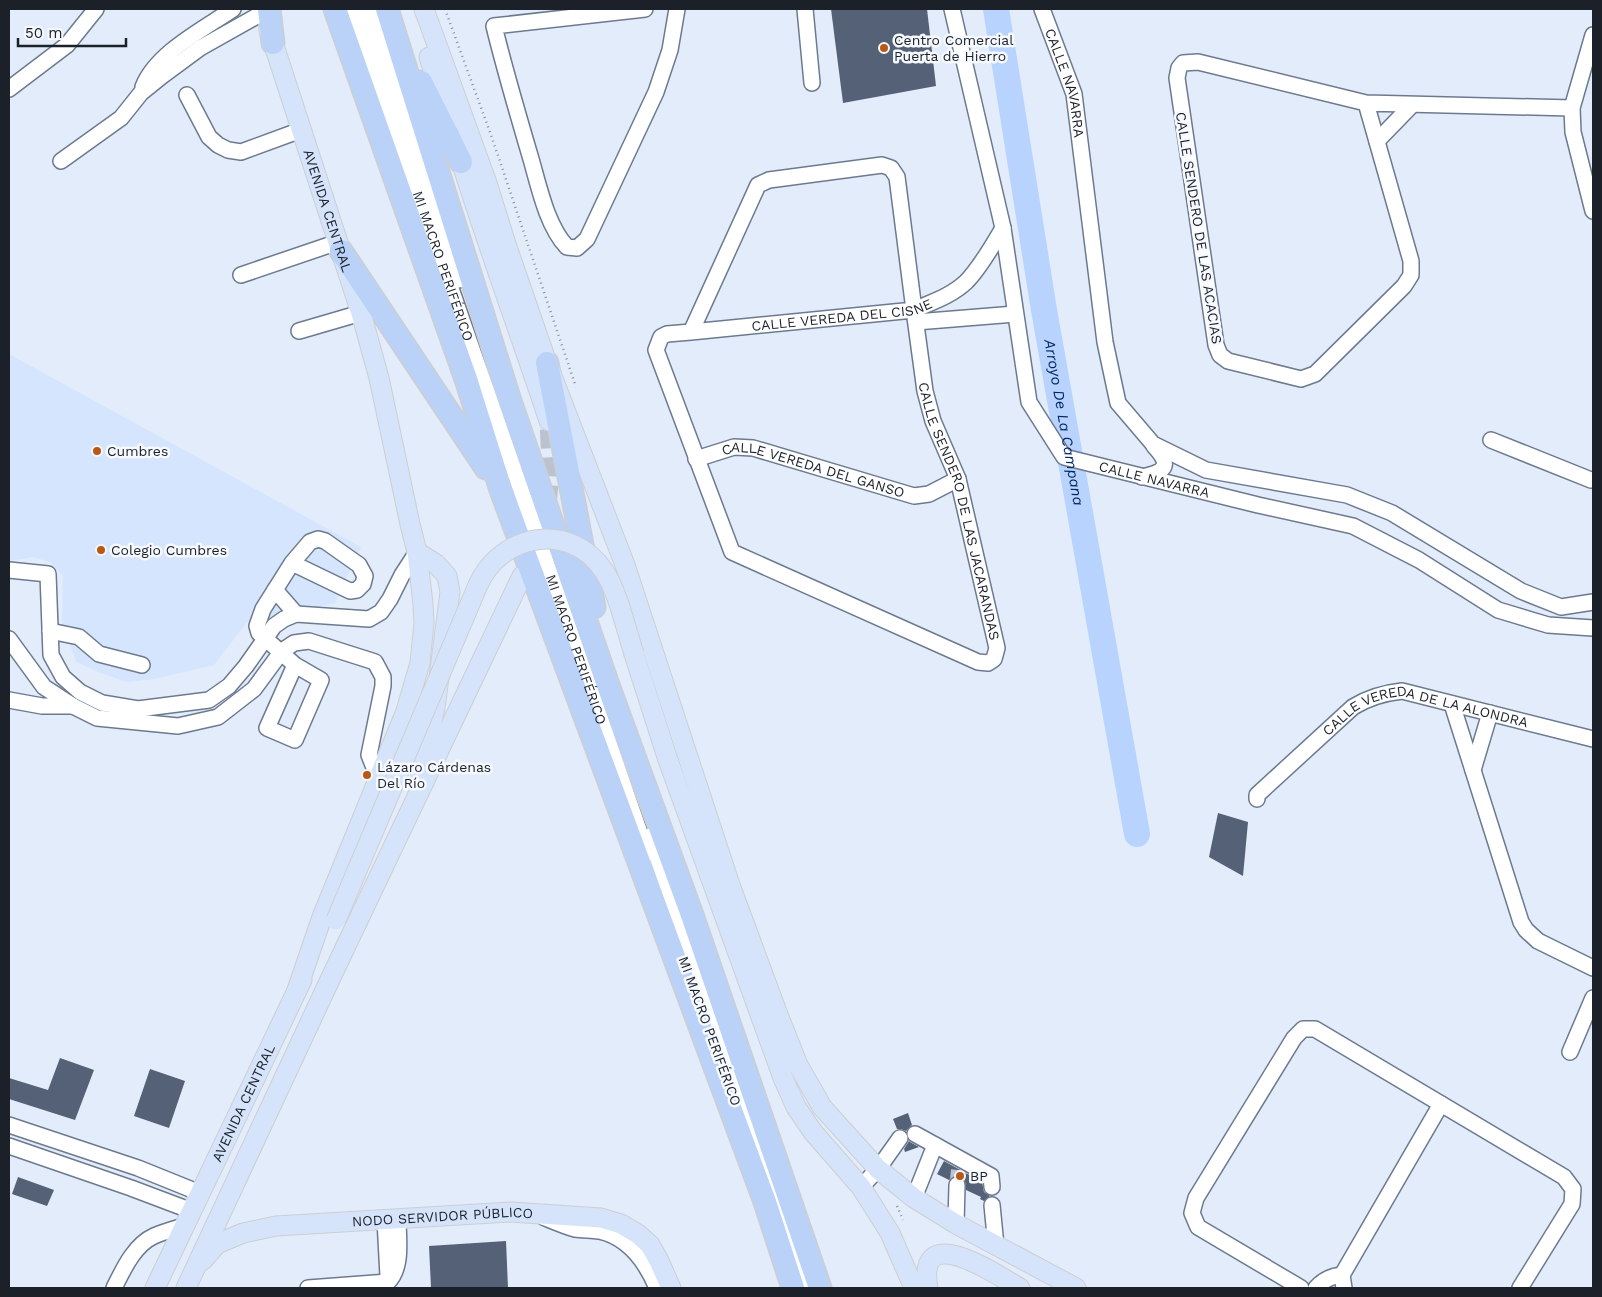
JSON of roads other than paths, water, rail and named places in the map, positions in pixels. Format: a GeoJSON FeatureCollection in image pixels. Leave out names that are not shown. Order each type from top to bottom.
{"type":"FeatureCollection","features":[{"type":"Feature","properties":{"kind":"highway"},"geometry":{"type":"LineString","coordinates":[[335,9],[466,379],[501,490],[765,1202],[793,1288]]}},
{"type":"Feature","properties":{"kind":"highway"},"geometry":{"type":"LineString","coordinates":[[387,9],[509,398],[608,684],[692,915],[820,1288]]}},
{"type":"Feature","properties":{"kind":"highway"},"geometry":{"type":"LineString","coordinates":[[391,9],[414,66],[461,162]]}},
{"type":"Feature","properties":{"kind":"highway"},"geometry":{"type":"LineString","coordinates":[[266,10],[273,43]]}},
{"type":"Feature","properties":{"kind":"highway"},"geometry":{"type":"LineString","coordinates":[[339,246],[370,310],[501,490]]}},
{"type":"Feature","properties":{"kind":"highway"},"geometry":{"type":"LineString","coordinates":[[547,363],[608,684]]}},
{"type":"Feature","properties":{"kind":"main road"},"geometry":{"type":"LineString","coordinates":[[414,9],[461,162],[549,421]]}},
{"type":"Feature","properties":{"kind":"main road"},"geometry":{"type":"LineString","coordinates":[[424,9],[487,183],[547,363],[625,565],[730,885],[798,1065],[822,1107],[878,1169],[914,1198],[956,1224],[1076,1288]]}},
{"type":"Feature","properties":{"kind":"main road","name":"AVENIDA CENTRAL"},"geometry":{"type":"LineString","coordinates":[[273,43],[339,246]]}},
{"type":"Feature","properties":{"kind":"main road"},"geometry":{"type":"LineString","coordinates":[[297,990],[322,917],[401,724],[420,663],[424,623],[422,585],[417,552],[379,378],[370,310]]}},
{"type":"Feature","properties":{"kind":"main road","name":"AVENIDA CENTRAL"},"geometry":{"type":"LineString","coordinates":[[155,1288],[297,990],[336,920],[482,575],[487,567],[501,554],[518,544],[536,539],[546,539],[565,542],[583,550],[598,563],[609,580],[668,760],[783,1078],[796,1107],[812,1132],[861,1187],[890,1233],[914,1288]]}},
{"type":"Feature","properties":{"kind":"main road"},"geometry":{"type":"LineString","coordinates":[[410,812],[435,708],[450,592],[447,576],[436,564],[417,552]]}},
{"type":"Feature","properties":{"kind":"main road"},"geometry":{"type":"LineString","coordinates":[[410,812],[522,576]]}},
{"type":"Feature","properties":{"kind":"main road","name":"AVENIDA CENTRAL"},"geometry":{"type":"LineString","coordinates":[[186,1288],[410,812]]}},
{"type":"Feature","properties":{"kind":"main road","name":"NODO SERVIDOR PÚBLICO"},"geometry":{"type":"LineString","coordinates":[[194,1270],[217,1244],[243,1232],[276,1226],[511,1212],[602,1218],[621,1224],[638,1234],[650,1246],[671,1288]]}},
{"type":"Feature","properties":{"kind":"main road"},"geometry":{"type":"LineString","coordinates":[[928,1288],[925,1275],[928,1262],[935,1256],[943,1253],[956,1255],[968,1260],[1020,1288]]}},
{"type":"Feature","properties":{"kind":"street"},"geometry":{"type":"LineString","coordinates":[[9,90],[67,44],[96,9]]}},
{"type":"Feature","properties":{"kind":"street"},"geometry":{"type":"LineString","coordinates":[[141,93],[147,76],[160,61],[233,9]]}},
{"type":"Feature","properties":{"kind":"street","name":"MI MACRO PERIFÉRICO"},"geometry":{"type":"LineString","coordinates":[[354,9],[690,976],[801,1288]]}},
{"type":"Feature","properties":{"kind":"street","name":"MI MACRO PERIFÉRICO"},"geometry":{"type":"LineString","coordinates":[[369,9],[493,383],[807,1288]]}},
{"type":"Feature","properties":{"kind":"street"},"geometry":{"type":"LineString","coordinates":[[645,9],[535,15],[494,26],[504,68],[544,202],[558,237],[567,247],[577,248],[587,239],[656,92],[670,50],[676,9]]}},
{"type":"Feature","properties":{"kind":"street"},"geometry":{"type":"LineString","coordinates":[[805,9],[812,83]]}},
{"type":"Feature","properties":{"kind":"street","name":"CALLE NAVARRA"},"geometry":{"type":"LineString","coordinates":[[952,9],[1003,228],[1029,402],[1071,459],[1258,506],[1353,526],[1419,560],[1498,610],[1548,625],[1593,628]]}},
{"type":"Feature","properties":{"kind":"street","name":"CALLE NAVARRA"},"geometry":{"type":"LineString","coordinates":[[1042,9],[1074,94],[1104,342],[1118,403],[1153,444],[1206,470],[1347,495],[1392,513],[1521,591],[1561,607],[1593,602]]}},
{"type":"Feature","properties":{"kind":"street"},"geometry":{"type":"LineString","coordinates":[[61,161],[121,118],[141,93],[200,48],[266,10]]}},
{"type":"Feature","properties":{"kind":"street"},"geometry":{"type":"LineString","coordinates":[[1593,35],[1572,108],[1572,132],[1593,211]]}},
{"type":"Feature","properties":{"kind":"street","name":"CALLE SENDERO DE LAS ACACIAS"},"geometry":{"type":"LineString","coordinates":[[1366,103],[1411,261],[1411,275],[1404,286],[1315,374],[1301,379],[1228,361],[1220,355],[1216,345],[1177,78],[1179,68],[1183,63],[1198,62],[1366,103],[1572,108]]}},
{"type":"Feature","properties":{"kind":"street"},"geometry":{"type":"LineString","coordinates":[[187,95],[210,137],[218,145],[228,150],[241,152],[301,130]]}},
{"type":"Feature","properties":{"kind":"street"},"geometry":{"type":"LineString","coordinates":[[1377,141],[1412,105]]}},
{"type":"Feature","properties":{"kind":"street","name":"CALLE SENDERO DE LAS JACARANDAS"},"geometry":{"type":"LineString","coordinates":[[656,350],[732,552],[978,662],[988,663],[994,659],[996,648],[958,479],[933,421],[927,398],[897,177],[892,168],[882,165],[769,180],[758,184],[691,332]]}},
{"type":"Feature","properties":{"kind":"street","name":"CALLE VEREDA DEL CISNE"},"geometry":{"type":"LineString","coordinates":[[915,316],[966,282],[990,251],[1003,228]]}},
{"type":"Feature","properties":{"kind":"street"},"geometry":{"type":"LineString","coordinates":[[241,275],[339,246]]}},
{"type":"Feature","properties":{"kind":"street"},"geometry":{"type":"LineString","coordinates":[[299,331],[370,310]]}},
{"type":"Feature","properties":{"kind":"street","name":"CALLE VEREDA DEL CISNE"},"geometry":{"type":"LineString","coordinates":[[656,350],[661,337],[667,334],[915,316],[1015,314]]}},
{"type":"Feature","properties":{"kind":"street"},"geometry":{"type":"LineString","coordinates":[[1491,440],[1593,480]]}},
{"type":"Feature","properties":{"kind":"street"},"geometry":{"type":"LineString","coordinates":[[1141,477],[1155,474],[1162,470],[1165,463],[1164,456],[1153,444]]}},
{"type":"Feature","properties":{"kind":"street","name":"CALLE VEREDA DEL GANSO"},"geometry":{"type":"LineString","coordinates":[[696,459],[734,447],[753,448],[914,496],[929,494],[958,479]]}},
{"type":"Feature","properties":{"kind":"street"},"geometry":{"type":"LineString","coordinates":[[9,570],[48,574],[51,655],[63,676],[80,692],[102,703],[138,709],[209,700],[229,686],[246,666],[274,626],[296,614],[369,618],[381,612],[417,552]]}},
{"type":"Feature","properties":{"kind":"street"},"geometry":{"type":"LineString","coordinates":[[292,564],[263,609],[257,626],[259,633],[264,639],[282,651],[295,665],[321,680],[295,740],[267,728],[295,665]]}},
{"type":"Feature","properties":{"kind":"street"},"geometry":{"type":"LineString","coordinates":[[275,590],[296,614]]}},
{"type":"Feature","properties":{"kind":"street"},"geometry":{"type":"LineString","coordinates":[[50,630],[79,637],[99,654],[142,665]]}},
{"type":"Feature","properties":{"kind":"street"},"geometry":{"type":"LineString","coordinates":[[9,639],[44,687],[73,706],[97,718],[178,726],[218,717],[254,689],[282,651],[294,643],[310,642],[375,662],[383,677],[383,686],[369,755],[378,780]]}},
{"type":"Feature","properties":{"kind":"street","name":"CALLE VEREDA DE LA ALONDRA"},"geometry":{"type":"LineString","coordinates":[[1257,799],[1257,795],[1353,708],[1365,700],[1391,692],[1402,691],[1593,739]]}},
{"type":"Feature","properties":{"kind":"street"},"geometry":{"type":"LineString","coordinates":[[9,700],[42,706],[73,706]]}},
{"type":"Feature","properties":{"kind":"street"},"geometry":{"type":"LineString","coordinates":[[97,718],[102,703]]}},
{"type":"Feature","properties":{"kind":"street"},"geometry":{"type":"LineString","coordinates":[[1452,704],[1521,922],[1538,942],[1593,968]]}},
{"type":"Feature","properties":{"kind":"street"},"geometry":{"type":"LineString","coordinates":[[1473,770],[1490,713]]}},
{"type":"Feature","properties":{"kind":"street"},"geometry":{"type":"LineString","coordinates":[[1570,1052],[1593,998]]}},
{"type":"Feature","properties":{"kind":"street"},"geometry":{"type":"LineString","coordinates":[[1301,1288],[1198,1227],[1192,1213],[1196,1198],[1294,1038],[1303,1029],[1315,1029],[1564,1176],[1573,1189],[1572,1204],[1520,1288]]}},
{"type":"Feature","properties":{"kind":"street"},"geometry":{"type":"LineString","coordinates":[[1316,1288],[1331,1277],[1343,1281],[1441,1104]]}},
{"type":"Feature","properties":{"kind":"street"},"geometry":{"type":"LineString","coordinates":[[9,1125],[138,1168],[200,1193]]}},
{"type":"Feature","properties":{"kind":"street"},"geometry":{"type":"LineString","coordinates":[[915,1134],[958,1161],[991,1176],[992,1187]]}},
{"type":"Feature","properties":{"kind":"street"},"geometry":{"type":"LineString","coordinates":[[861,1187],[878,1169],[900,1138]]}},
{"type":"Feature","properties":{"kind":"street"},"geometry":{"type":"LineString","coordinates":[[914,1198],[935,1145]]}},
{"type":"Feature","properties":{"kind":"street"},"geometry":{"type":"LineString","coordinates":[[9,1146],[131,1188],[188,1218]]}},
{"type":"Feature","properties":{"kind":"street"},"geometry":{"type":"LineString","coordinates":[[956,1224],[957,1185]]}},
{"type":"Feature","properties":{"kind":"street"},"geometry":{"type":"LineString","coordinates":[[992,1205],[996,1246]]}},
{"type":"Feature","properties":{"kind":"street"},"geometry":{"type":"LineString","coordinates":[[537,1214],[563,1226],[599,1231],[619,1240],[641,1258],[657,1288]]}},
{"type":"Feature","properties":{"kind":"street"},"geometry":{"type":"LineString","coordinates":[[114,1288],[128,1261],[152,1236],[188,1218]]}},
{"type":"Feature","properties":{"kind":"street"},"geometry":{"type":"LineString","coordinates":[[308,1288],[388,1282],[392,1220]]}},
{"type":"Feature","properties":{"kind":"waterway","name":"Arroyo De La Campana"},"geometry":{"type":"LineString","coordinates":[[996,9],[1044,310],[1137,834]]}},
{"type":"Feature","properties":{"kind":"tunnel"},"geometry":{"type":"LineString","coordinates":[[547,504],[551,464],[549,421]]}},
{"type":"Feature","properties":{"kind":"tunnel"},"geometry":{"type":"LineString","coordinates":[[957,1185],[959,1165]]}},
{"type":"Feature","properties":{"kind":"place","name":"Centro Comercial Puerta de Hierro"},"geometry":{"type":"Point","coordinates":[884,48]}},
{"type":"Feature","properties":{"kind":"place","name":"Cumbres"},"geometry":{"type":"Point","coordinates":[97,451]}},
{"type":"Feature","properties":{"kind":"place","name":"Colegio Cumbres"},"geometry":{"type":"Point","coordinates":[101,550]}},
{"type":"Feature","properties":{"kind":"place","name":"Lázaro Cárdenas Del Río"},"geometry":{"type":"Point","coordinates":[367,775]}},
{"type":"Feature","properties":{"kind":"place","name":"BP"},"geometry":{"type":"Point","coordinates":[960,1176]}}]}
